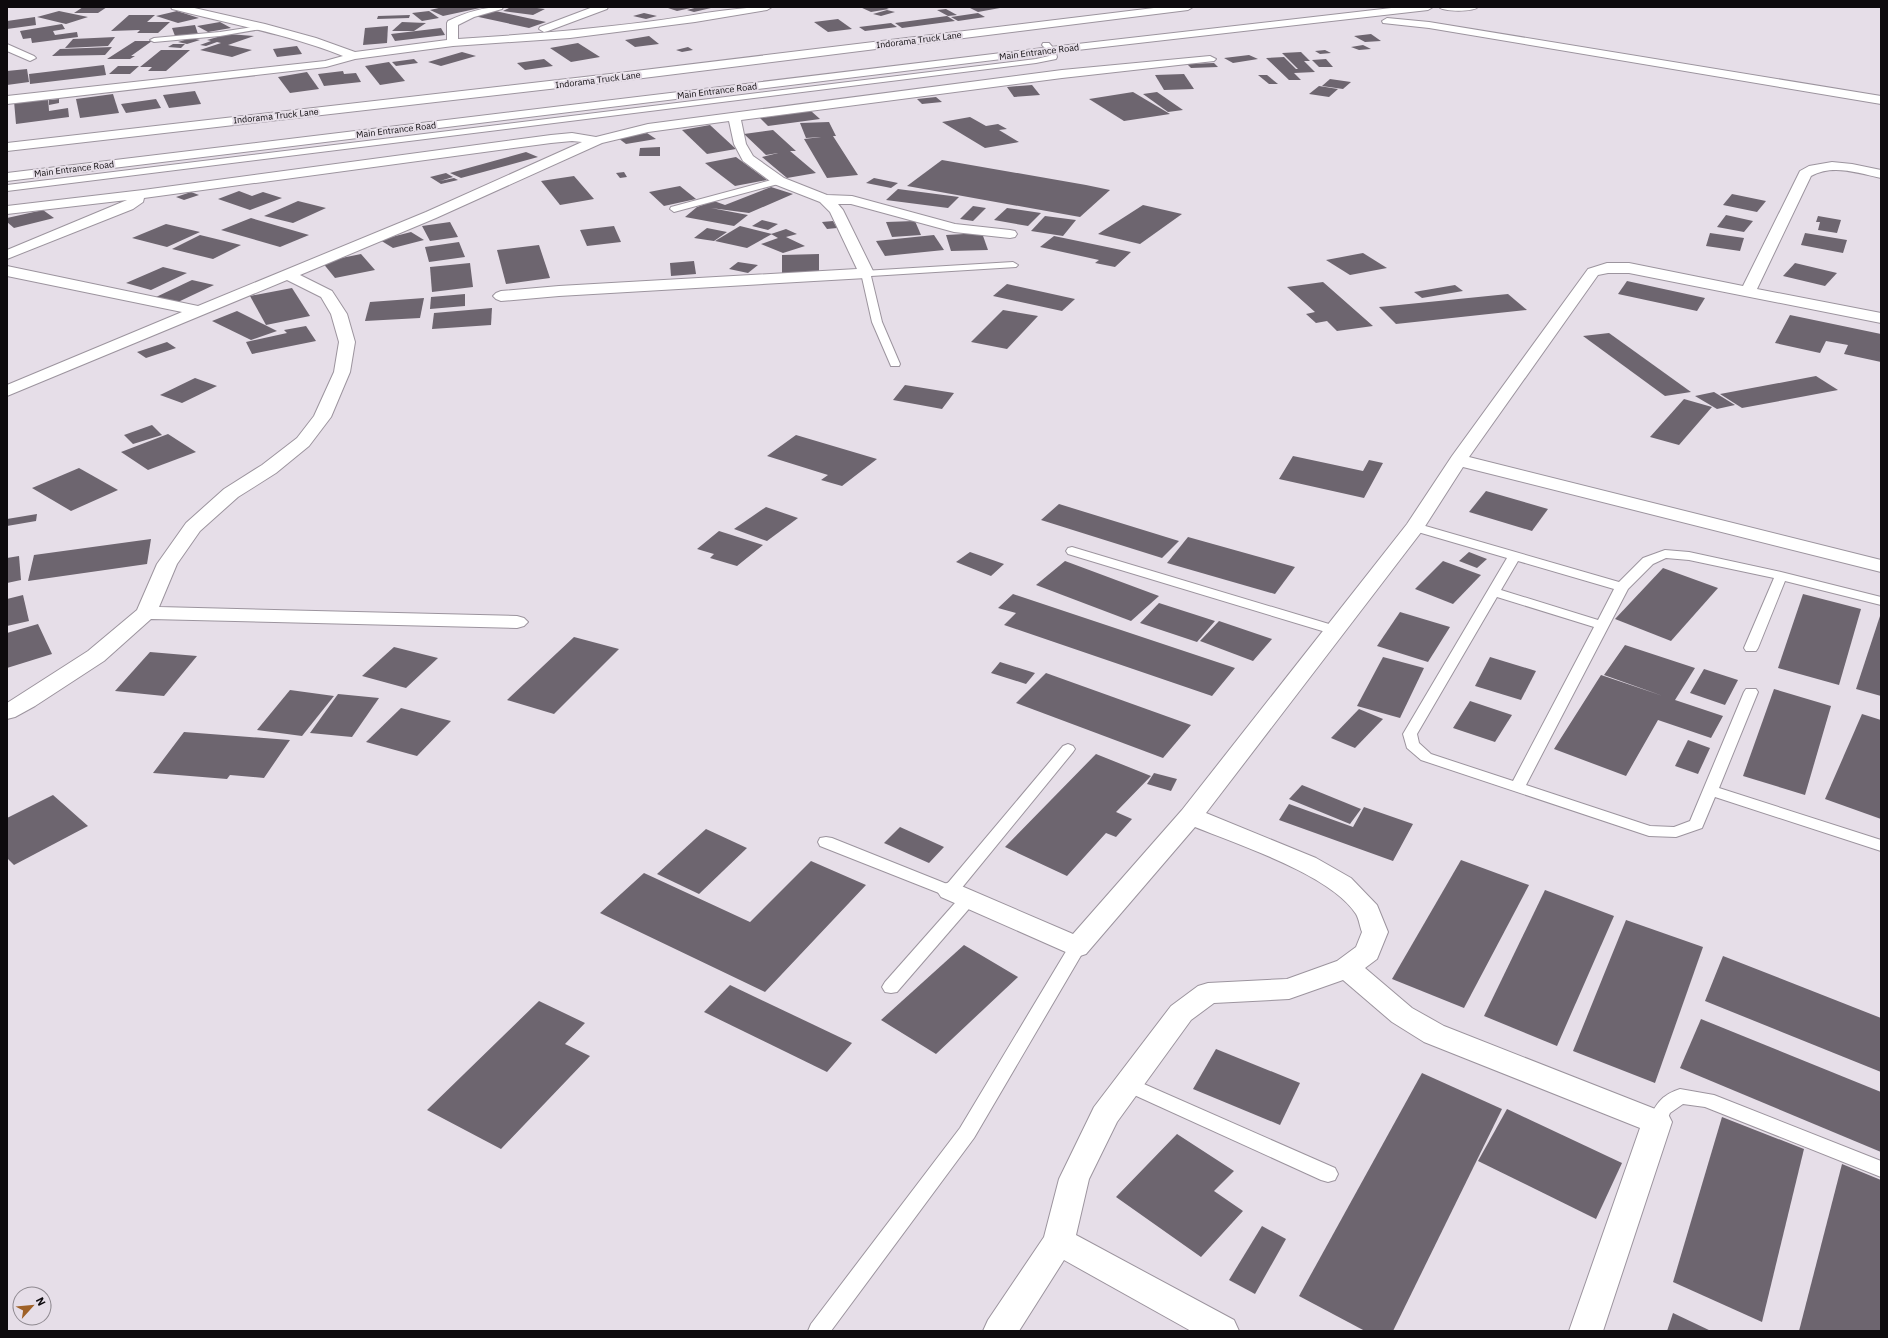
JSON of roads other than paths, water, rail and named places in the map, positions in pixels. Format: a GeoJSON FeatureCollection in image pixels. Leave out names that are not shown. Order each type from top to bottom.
{"type":"FeatureCollection","features":[{"type":"Feature","properties":{"kind":"street"},"geometry":{"type":"LineString","coordinates":[[176,7],[265,27],[312,40],[354,56]]}},
{"type":"Feature","properties":{"kind":"street"},"geometry":{"type":"LineString","coordinates":[[453,43],[452,23],[470,15],[498,7]]}},
{"type":"Feature","properties":{"kind":"street"},"geometry":{"type":"LineString","coordinates":[[514,39],[604,7]]}},
{"type":"Feature","properties":{"kind":"street"},"geometry":{"type":"LineString","coordinates":[[7,100],[326,64],[354,56],[453,43],[570,35],[695,19],[767,7]]}},
{"type":"Feature","properties":{"kind":"street","name":"Indorama Truck Lane"},"geometry":{"type":"LineString","coordinates":[[7,147],[627,76],[1188,7]]}},
{"type":"Feature","properties":{"kind":"street"},"geometry":{"type":"LineString","coordinates":[[7,170],[284,137],[638,92],[1048,48],[1167,30],[1352,7]]}},
{"type":"Feature","properties":{"kind":"street","name":"Main Entrance Road"},"geometry":{"type":"LineString","coordinates":[[7,177],[1048,48],[1177,37],[1428,7]]}},
{"type":"Feature","properties":{"kind":"street"},"geometry":{"type":"LineString","coordinates":[[1444,7],[1473,7]]}},
{"type":"Feature","properties":{"kind":"street"},"geometry":{"type":"LineString","coordinates":[[1167,30],[1186,41],[1211,42],[1372,21],[1409,22],[1881,100]]}},
{"type":"Feature","properties":{"kind":"street"},"geometry":{"type":"LineString","coordinates":[[7,47],[30,58],[7,61]]}},
{"type":"Feature","properties":{"kind":"street"},"geometry":{"type":"LineString","coordinates":[[7,391],[431,215],[598,140],[648,128],[1062,74],[1210,59]]}},
{"type":"Feature","properties":{"kind":"street"},"geometry":{"type":"LineString","coordinates":[[734,117],[740,144],[748,158],[779,181],[825,199],[852,200],[954,228],[1010,234]]}},
{"type":"Feature","properties":{"kind":"street"},"geometry":{"type":"LineString","coordinates":[[7,210],[143,194],[551,139],[572,137],[598,140]]}},
{"type":"Feature","properties":{"kind":"street"},"geometry":{"type":"LineString","coordinates":[[1749,290],[1805,174],[1813,168],[1826,166],[1838,166],[1881,174]]}},
{"type":"Feature","properties":{"kind":"street"},"geometry":{"type":"LineString","coordinates":[[7,255],[128,206],[143,194]]}},
{"type":"Feature","properties":{"kind":"street"},"geometry":{"type":"LineString","coordinates":[[501,296],[559,291],[866,273],[836,210],[825,199]]}},
{"type":"Feature","properties":{"kind":"street"},"geometry":{"type":"LineString","coordinates":[[959,895],[1077,947],[1191,816],[1415,527],[1458,460],[1593,272],[1607,268],[1629,268],[1749,290],[1881,318]]}},
{"type":"Feature","properties":{"kind":"street"},"geometry":{"type":"LineString","coordinates":[[7,271],[198,311]]}},
{"type":"Feature","properties":{"kind":"street"},"geometry":{"type":"LineString","coordinates":[[7,712],[96,656],[146,613],[167,564],[193,526],[231,493],[269,469],[303,442],[322,417],[342,372],[347,342],[339,314],[327,294],[287,274]]}},
{"type":"Feature","properties":{"kind":"street"},"geometry":{"type":"LineString","coordinates":[[1458,460],[1881,566]]}},
{"type":"Feature","properties":{"kind":"street"},"geometry":{"type":"LineString","coordinates":[[146,613],[517,622]]}},
{"type":"Feature","properties":{"kind":"street"},"geometry":{"type":"LineString","coordinates":[[1000,1331],[1059,1241],[1074,1179],[1105,1115],[1181,1014],[1208,993],[1289,989],[1347,968],[1367,952],[1374,932],[1368,911],[1342,884],[1307,864],[1191,816]]}},
{"type":"Feature","properties":{"kind":"street"},"geometry":{"type":"LineString","coordinates":[[1347,968],[1402,1015],[1434,1034],[1658,1122],[1586,1331]]}},
{"type":"Feature","properties":{"kind":"street"},"geometry":{"type":"LineString","coordinates":[[1059,1241],[1222,1331]]}},
{"type":"Feature","properties":{"kind":"lane"},"geometry":{"type":"LineString","coordinates":[[154,40],[220,34],[265,27]]}},
{"type":"Feature","properties":{"kind":"lane"},"geometry":{"type":"LineString","coordinates":[[7,188],[1036,61],[1053,57],[1048,48]]}},
{"type":"Feature","properties":{"kind":"lane"},"geometry":{"type":"LineString","coordinates":[[674,209],[779,181]]}},
{"type":"Feature","properties":{"kind":"lane"},"geometry":{"type":"LineString","coordinates":[[895,364],[877,322],[866,273],[1013,265]]}},
{"type":"Feature","properties":{"kind":"lane"},"geometry":{"type":"LineString","coordinates":[[1415,527],[1514,557],[1622,587]]}},
{"type":"Feature","properties":{"kind":"lane"},"geometry":{"type":"LineString","coordinates":[[1072,551],[1334,630]]}},
{"type":"Feature","properties":{"kind":"lane"},"geometry":{"type":"LineString","coordinates":[[1516,788],[1622,587],[1648,561],[1665,554],[1689,556],[1781,576],[1881,601]]}},
{"type":"Feature","properties":{"kind":"lane"},"geometry":{"type":"LineString","coordinates":[[1514,557],[1410,734],[1412,745],[1426,757],[1649,831],[1676,832],[1696,824],[1751,692]]}},
{"type":"Feature","properties":{"kind":"lane"},"geometry":{"type":"LineString","coordinates":[[1751,648],[1781,576]]}},
{"type":"Feature","properties":{"kind":"lane"},"geometry":{"type":"LineString","coordinates":[[1493,592],[1602,625]]}},
{"type":"Feature","properties":{"kind":"lane"},"geometry":{"type":"LineString","coordinates":[[891,986],[1068,749]]}},
{"type":"Feature","properties":{"kind":"lane"},"geometry":{"type":"LineString","coordinates":[[1710,790],[1881,846]]}},
{"type":"Feature","properties":{"kind":"lane"},"geometry":{"type":"LineString","coordinates":[[826,842],[959,895]]}},
{"type":"Feature","properties":{"kind":"lane"},"geometry":{"type":"LineString","coordinates":[[819,1331],[967,1133],[1077,947]]}},
{"type":"Feature","properties":{"kind":"lane"},"geometry":{"type":"LineString","coordinates":[[1128,1084],[1328,1174]]}},
{"type":"Feature","properties":{"kind":"lane"},"geometry":{"type":"LineString","coordinates":[[1658,1122],[1663,1108],[1680,1096],[1707,1100],[1881,1169]]}}]}
